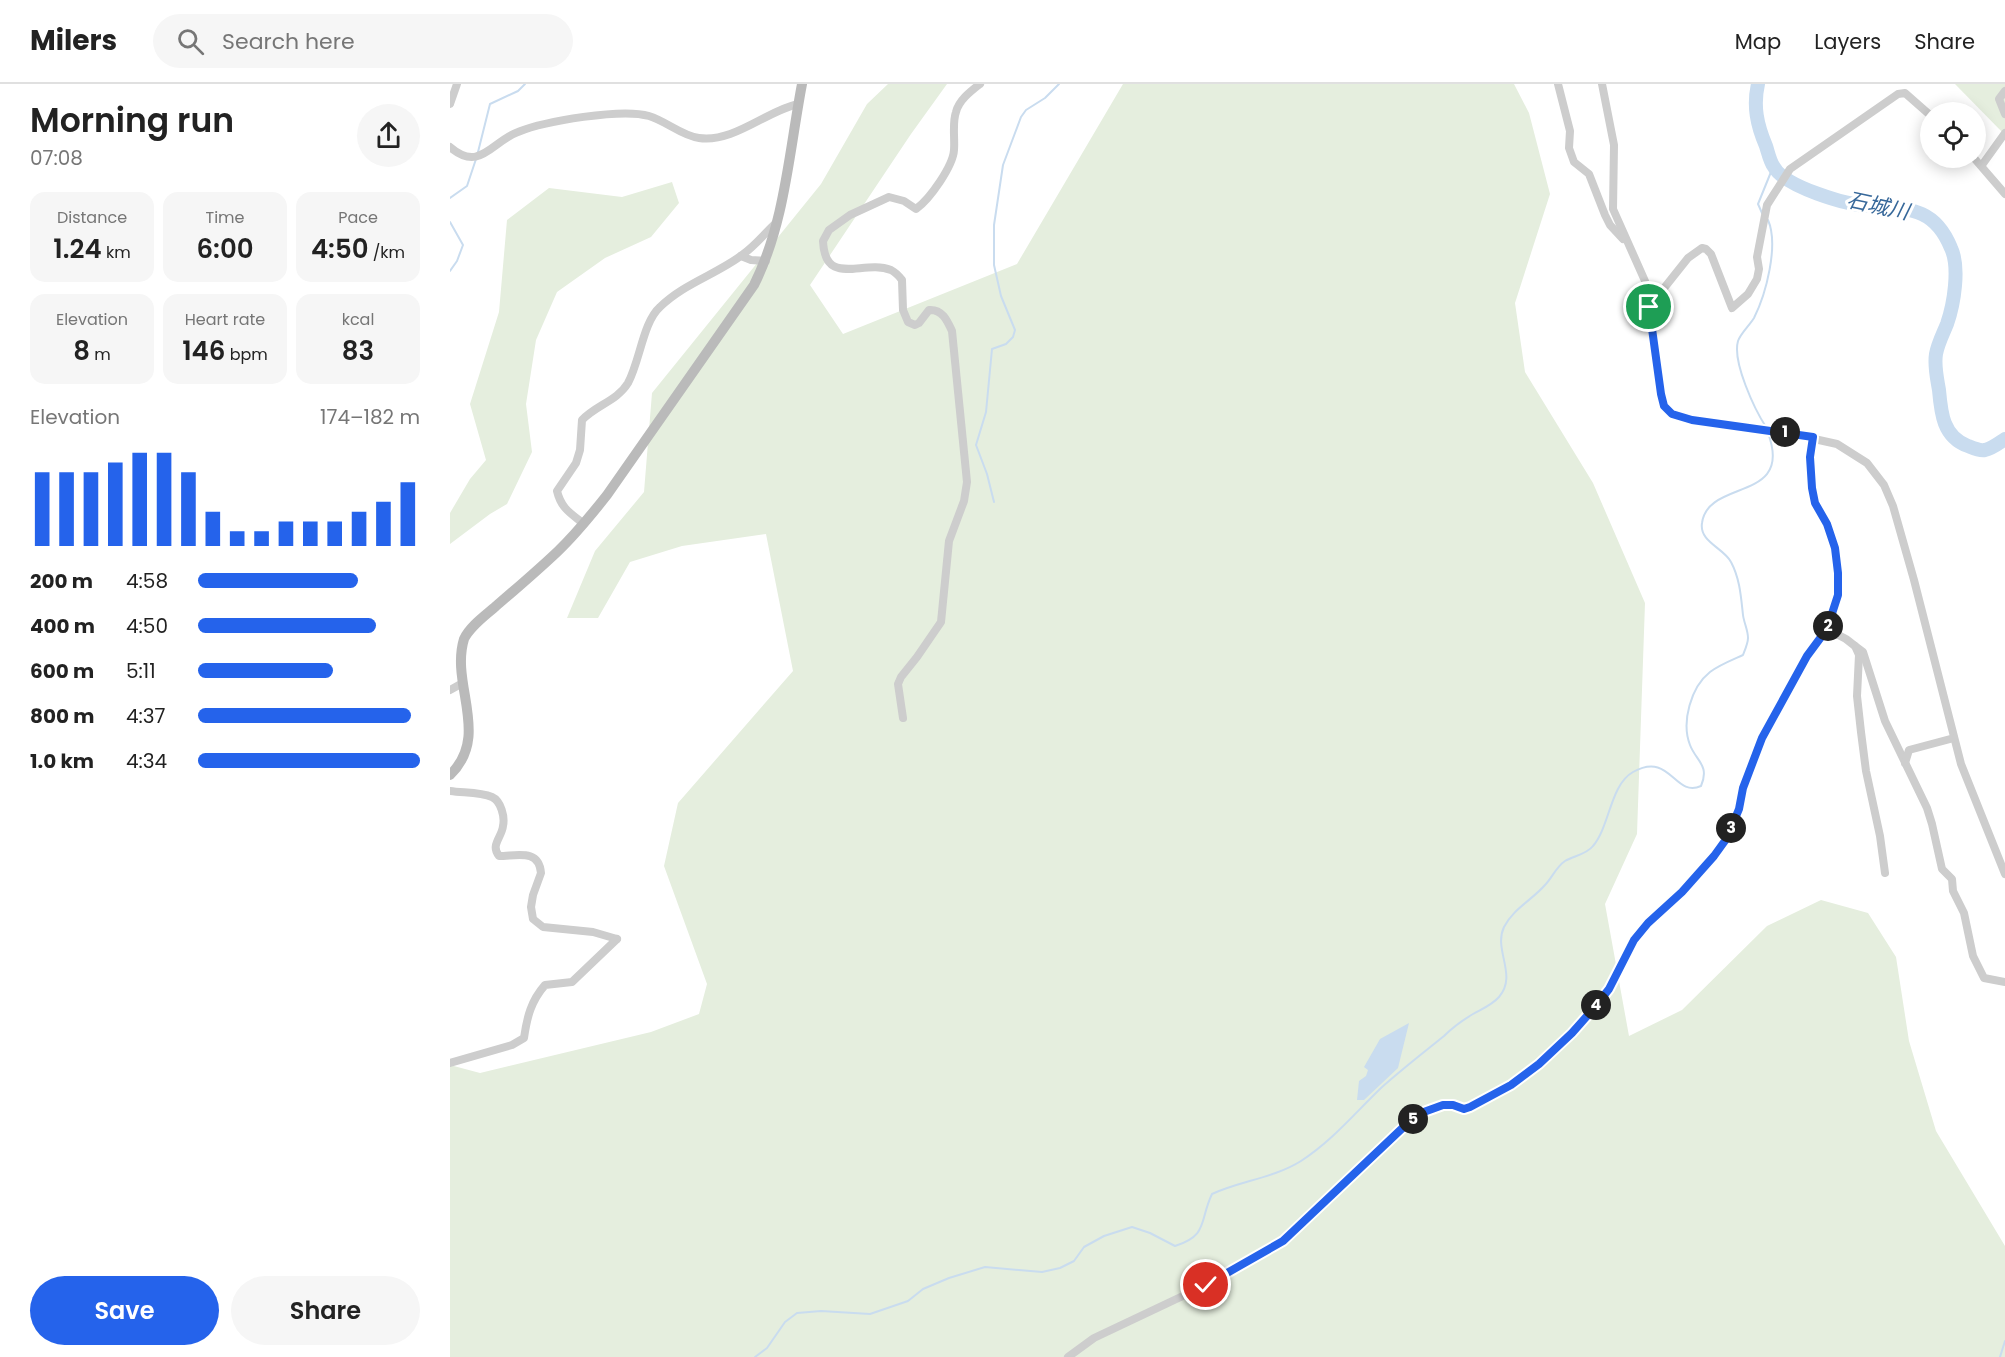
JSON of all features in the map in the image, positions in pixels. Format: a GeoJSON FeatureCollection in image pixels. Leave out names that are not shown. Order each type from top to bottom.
{"type":"FeatureCollection","features":[{"type":"Feature","properties":{"kind":"street"},"geometry":{"type":"LineString","coordinates":[[450,104],[457,84]]}},
{"type":"Feature","properties":{"kind":"street"},"geometry":{"type":"LineString","coordinates":[[450,775],[456,770],[469,736],[466,714],[455,688],[458,657],[465,636],[560,550],[584,524],[614,486],[754,285],[766,261],[778,220],[802,84]]}},
{"type":"Feature","properties":{"kind":"street"},"geometry":{"type":"LineString","coordinates":[[903,718],[898,684],[941,622],[949,541],[964,501],[967,482],[952,331],[946,317],[933,310],[929,310],[915,325],[908,322],[903,310],[902,280],[893,271],[868,267],[840,270],[827,261],[824,241],[829,231],[838,223],[889,197],[904,201],[916,208],[925,203],[948,168],[954,154],[956,112],[970,92],[980,84]]}},
{"type":"Feature","properties":{"kind":"street"},"geometry":{"type":"LineString","coordinates":[[1558,84],[1570,131],[1569,148],[1574,162],[1589,174],[1610,225],[1628,243]]}},
{"type":"Feature","properties":{"kind":"street"},"geometry":{"type":"LineString","coordinates":[[1602,84],[1614,145],[1613,209],[1645,281],[1664,406],[1672,414],[1692,420],[1813,437],[1837,444],[1866,463],[1884,485],[1893,506],[1914,580],[1961,764],[2005,874]]}},
{"type":"Feature","properties":{"kind":"street"},"geometry":{"type":"LineString","coordinates":[[2005,91],[1999,99],[2005,114]]}},
{"type":"Feature","properties":{"kind":"street"},"geometry":{"type":"LineString","coordinates":[[1649,307],[1688,258],[1702,248],[1711,254],[1732,308],[1737,306],[1749,294],[1757,279],[1759,269],[1757,257],[1767,205],[1790,169],[1898,94],[1905,93],[1920,106]]}},
{"type":"Feature","properties":{"kind":"street"},"geometry":{"type":"LineString","coordinates":[[450,147],[458,154],[473,157],[483,155],[512,134],[527,128],[624,112],[652,117],[699,138],[718,137],[760,121],[782,108],[798,104]]}},
{"type":"Feature","properties":{"kind":"street"},"geometry":{"type":"LineString","coordinates":[[1986,159],[2005,133]]}},
{"type":"Feature","properties":{"kind":"street"},"geometry":{"type":"LineString","coordinates":[[1984,168],[2005,194]]}},
{"type":"Feature","properties":{"kind":"street"},"geometry":{"type":"LineString","coordinates":[[584,524],[559,502],[557,490],[576,463],[580,450],[582,420],[589,412],[620,394],[629,381],[642,349],[649,322],[661,306],[741,256],[778,220]]}},
{"type":"Feature","properties":{"kind":"street"},"geometry":{"type":"LineString","coordinates":[[741,256],[751,260],[766,261]]}},
{"type":"Feature","properties":{"kind":"street"},"geometry":{"type":"LineString","coordinates":[[1068,1357],[1094,1338],[1196,1290],[1283,1241],[1411,1120],[1421,1113],[1443,1105],[1453,1105],[1464,1109],[1473,1106],[1511,1085],[1539,1064],[1572,1033],[1609,989],[1634,940],[1648,923],[1682,892],[1727,838],[1762,738],[1807,656],[1827,629],[1838,595],[1838,573],[1835,548],[1827,524],[1815,503],[1812,488],[1810,457],[1813,437]]}},
{"type":"Feature","properties":{"kind":"street"},"geometry":{"type":"LineString","coordinates":[[1827,629],[1846,639],[1863,652],[1876,697],[1919,789],[1932,824],[1942,869],[1952,879],[1953,891],[1964,913],[1973,956],[1984,978],[2005,982]]}},
{"type":"Feature","properties":{"kind":"street"},"geometry":{"type":"LineString","coordinates":[[1855,646],[1859,655],[1857,696],[1866,771],[1880,836],[1885,873]]}},
{"type":"Feature","properties":{"kind":"street"},"geometry":{"type":"LineString","coordinates":[[1905,763],[1909,750],[1954,738]]}},
{"type":"Feature","properties":{"kind":"street"},"geometry":{"type":"LineString","coordinates":[[450,791],[487,795],[495,798],[501,806],[503,825],[495,846],[496,853],[499,856],[523,853],[532,857],[541,868],[531,907],[533,919],[543,927],[593,932],[617,939],[572,982],[545,985],[536,995],[527,1016],[524,1038],[512,1045],[450,1063]]}},
{"type":"Feature","properties":{"kind":"green space"},"geometry":{"type":"Polygon","coordinates":[[[888,84],[947,84],[810,285],[843,334],[1017,264],[1123,84],[1514,84],[1529,113],[1550,194],[1515,303],[1525,372],[1593,483],[1645,603],[1637,834],[1605,904],[1629,1036],[1682,1010],[1767,926],[1821,900],[1868,913],[1896,957],[1909,1041],[1936,1131],[2005,1246],[2005,1357],[450,1357],[450,1065],[480,1073],[651,1032],[699,1014],[707,984],[664,866],[678,803],[793,671],[766,534],[682,546],[630,562],[598,618],[567,618],[595,551],[644,492],[652,393],[821,184],[867,104],[888,84]]]}},
{"type":"Feature","properties":{"kind":"green space"},"geometry":{"type":"Polygon","coordinates":[[[1955,84],[2005,84],[2005,135],[1986,116],[1986,102],[1973,102],[1955,84]]]}},
{"type":"Feature","properties":{"kind":"green space"},"geometry":{"type":"Polygon","coordinates":[[[672,182],[679,203],[651,237],[605,258],[557,292],[536,340],[526,404],[532,452],[507,504],[450,544],[450,513],[470,479],[486,460],[470,404],[499,312],[507,220],[549,188],[622,197],[672,182]]]}},
{"type":"Feature","properties":{"kind":"water"},"geometry":{"type":"Polygon","coordinates":[[[1409,1023],[1398,1068],[1364,1100],[1357,1100],[1359,1081],[1366,1076],[1368,1070],[1364,1067],[1380,1039],[1409,1023]]]}},
{"type":"Feature","properties":{"kind":"waterway"},"geometry":{"type":"LineString","coordinates":[[450,198],[467,186],[490,104],[518,91],[525,84]]}},
{"type":"Feature","properties":{"kind":"waterway"},"geometry":{"type":"LineString","coordinates":[[994,502],[976,445],[986,412],[992,349],[1006,344],[1013,337],[1015,330],[1001,296],[994,265],[994,225],[1003,165],[1021,117],[1026,110],[1045,98],[1059,84]]}},
{"type":"Feature","properties":{"kind":"waterway","name":"石城川"},"geometry":{"type":"LineString","coordinates":[[1758,84],[1756,100],[1758,123],[1771,162],[1780,174],[1817,194],[1859,205],[1918,212],[1928,217],[1944,234],[1954,256],[1956,275],[1952,306],[1935,358],[1942,415],[1953,437],[1974,448],[1988,449],[2005,439]]}},
{"type":"Feature","properties":{"kind":"waterway"},"geometry":{"type":"LineString","coordinates":[[1762,213],[1758,204],[1773,167]]}},
{"type":"Feature","properties":{"kind":"waterway"},"geometry":{"type":"LineString","coordinates":[[1766,427],[1741,373],[1737,350],[1738,341],[1754,318],[1767,283],[1772,256],[1771,230],[1768,220]]}},
{"type":"Feature","properties":{"kind":"waterway"},"geometry":{"type":"LineString","coordinates":[[450,222],[463,245],[450,271]]}},
{"type":"Feature","properties":{"kind":"waterway"},"geometry":{"type":"LineString","coordinates":[[755,1357],[767,1348],[785,1322],[797,1313],[821,1311],[870,1314],[908,1301],[923,1289],[949,1278],[985,1267],[1042,1272],[1060,1268],[1074,1261],[1084,1247],[1104,1236],[1132,1227],[1175,1246],[1186,1242],[1198,1232],[1212,1194],[1280,1172],[1301,1161],[1333,1136],[1404,1068],[1458,1024],[1496,1000],[1504,989],[1506,980],[1501,945],[1504,927],[1512,915],[1545,885],[1562,863],[1593,846],[1599,838],[1619,786],[1625,778],[1646,767],[1656,767],[1664,770],[1684,786],[1692,788],[1701,786],[1703,768],[1687,736],[1687,716],[1693,696],[1703,678],[1710,672],[1743,655],[1748,638],[1740,588],[1734,568],[1728,557],[1704,535],[1702,523],[1708,509],[1718,500],[1760,480],[1770,470],[1773,455],[1768,433]]}},
{"type":"Feature","properties":{"kind":"waterway"},"geometry":{"type":"LineString","coordinates":[[2000,1357],[2005,1341]]}},
{"type":"Feature","properties":{"kind":"route"},"geometry":{"type":"LineString","coordinates":[[1206,1285],[1283,1241],[1421,1113],[1443,1105],[1453,1105],[1464,1109],[1473,1106],[1511,1085],[1539,1064],[1572,1033],[1609,989],[1634,940],[1648,923],[1682,892],[1727,838],[1762,738],[1807,656],[1827,629],[1838,595],[1838,573],[1835,548],[1827,524],[1815,503],[1812,488],[1810,457],[1813,437],[1725,426],[1672,414],[1664,406],[1661,394],[1649,307]]}}]}
